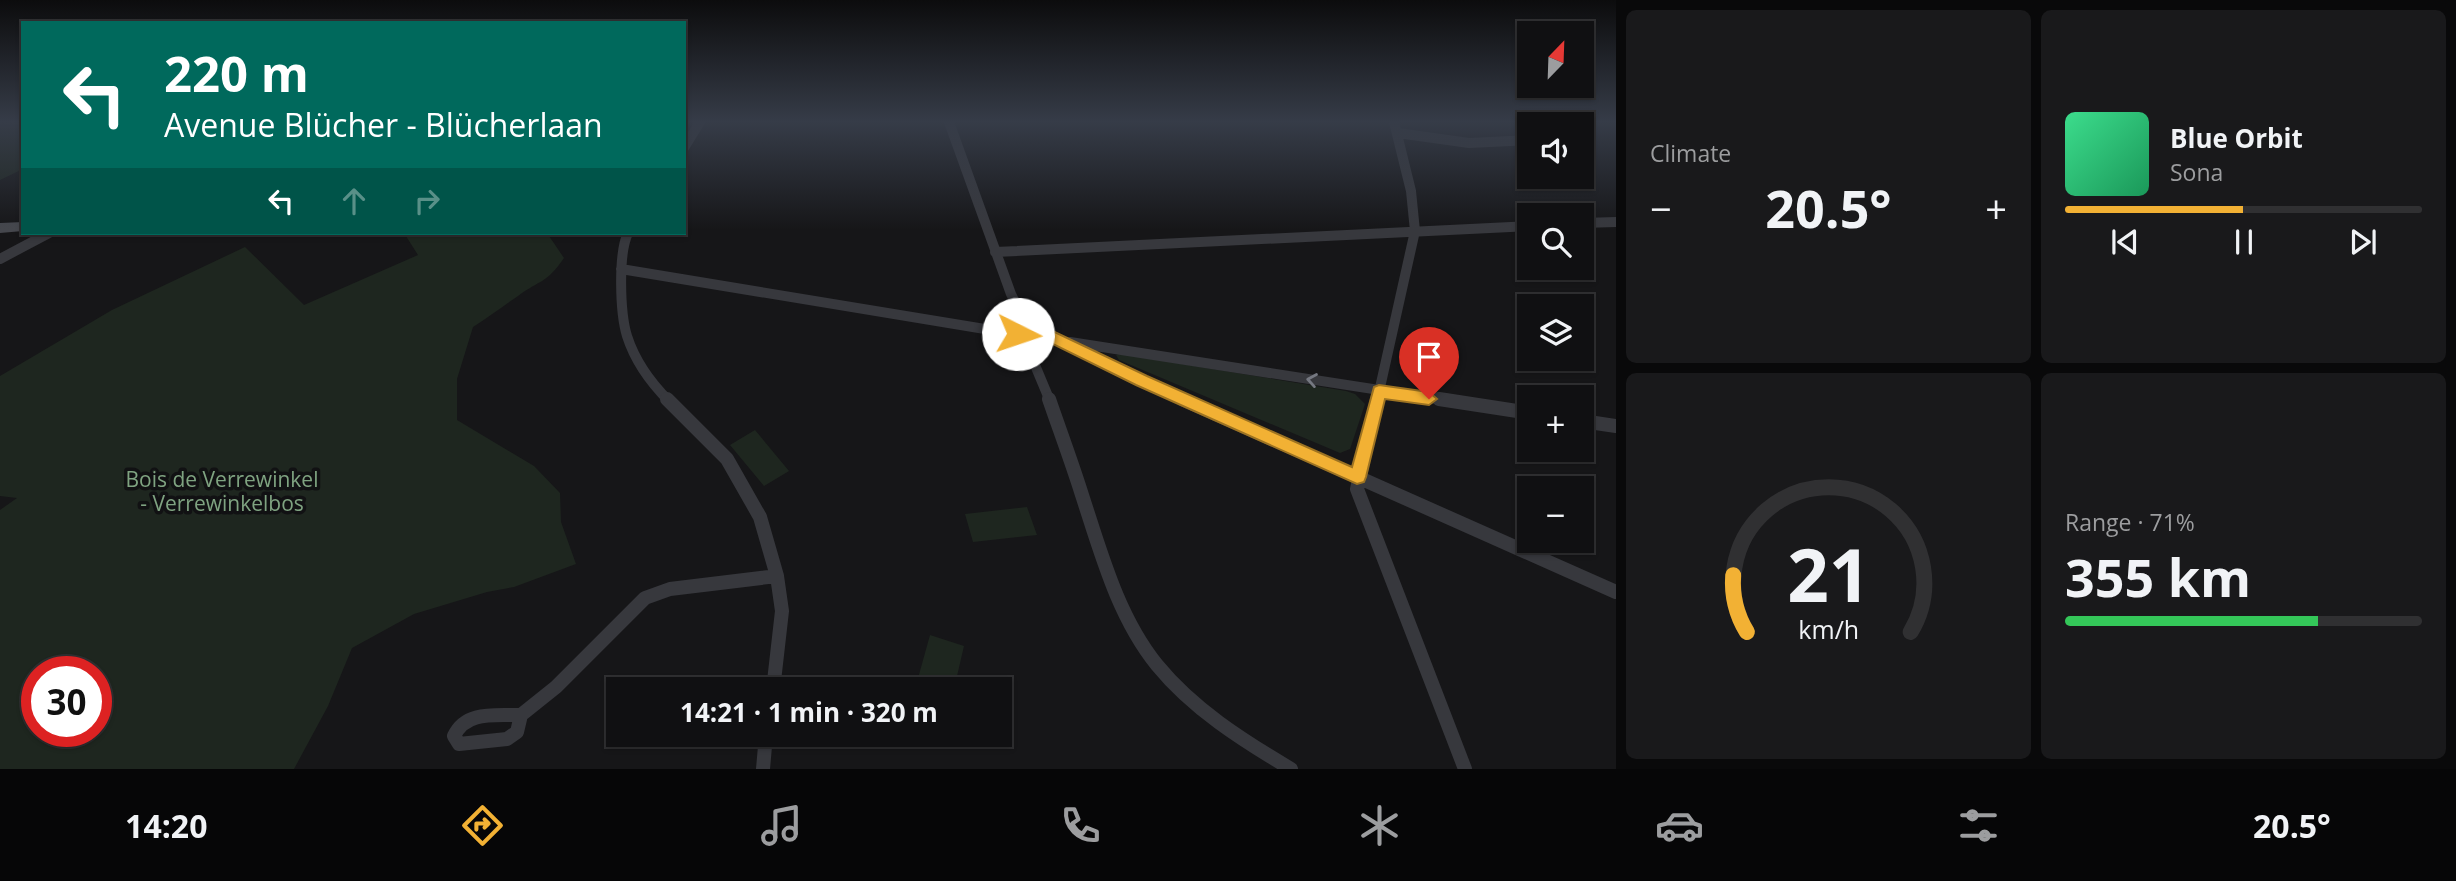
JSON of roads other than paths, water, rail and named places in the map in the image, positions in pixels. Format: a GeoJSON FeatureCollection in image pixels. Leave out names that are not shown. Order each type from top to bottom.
{"type":"FeatureCollection","features":[{"type":"Feature","properties":{"kind":"street"},"geometry":{"type":"LineString","coordinates":[[962,158],[1011,294],[1030,330],[1031,353],[1118,596],[1142,644],[1183,694],[1262,752],[1292,769]]}},
{"type":"Feature","properties":{"kind":"street"},"geometry":{"type":"LineString","coordinates":[[1403,158],[1415,231],[1357,477],[1357,489],[1465,769]]}},
{"type":"Feature","properties":{"kind":"street"},"geometry":{"type":"LineString","coordinates":[[1594,223],[1616,222]]}},
{"type":"Feature","properties":{"kind":"street"},"geometry":{"type":"LineString","coordinates":[[0,228],[21,226]]}},
{"type":"Feature","properties":{"kind":"street"},"geometry":{"type":"LineString","coordinates":[[995,252],[1517,227]]}},
{"type":"Feature","properties":{"kind":"street"},"geometry":{"type":"LineString","coordinates":[[0,259],[45,235]]}},
{"type":"Feature","properties":{"kind":"street"},"geometry":{"type":"LineString","coordinates":[[627,235],[622,246],[621,269],[627,337],[649,381],[727,459],[760,517],[777,576],[782,611],[774,677]]}},
{"type":"Feature","properties":{"kind":"street"},"geometry":{"type":"LineString","coordinates":[[621,269],[998,330],[1030,330],[1616,592]]}},
{"type":"Feature","properties":{"kind":"street"},"geometry":{"type":"LineString","coordinates":[[1066,345],[1070,342],[1084,344],[1379,392],[1517,411]]}},
{"type":"Feature","properties":{"kind":"street"},"geometry":{"type":"LineString","coordinates":[[1594,423],[1616,426]]}},
{"type":"Feature","properties":{"kind":"street"},"geometry":{"type":"LineString","coordinates":[[521,715],[556,687],[645,598],[670,589],[777,576]]}},
{"type":"Feature","properties":{"kind":"street"},"geometry":{"type":"LineString","coordinates":[[763,769],[765,747]]}},
{"type":"Feature","properties":{"kind":"park label","name":"Bois de Verrewinkel - Verrewinkelbos"},"geometry":{"type":"Point","coordinates":[222,491]}}]}
